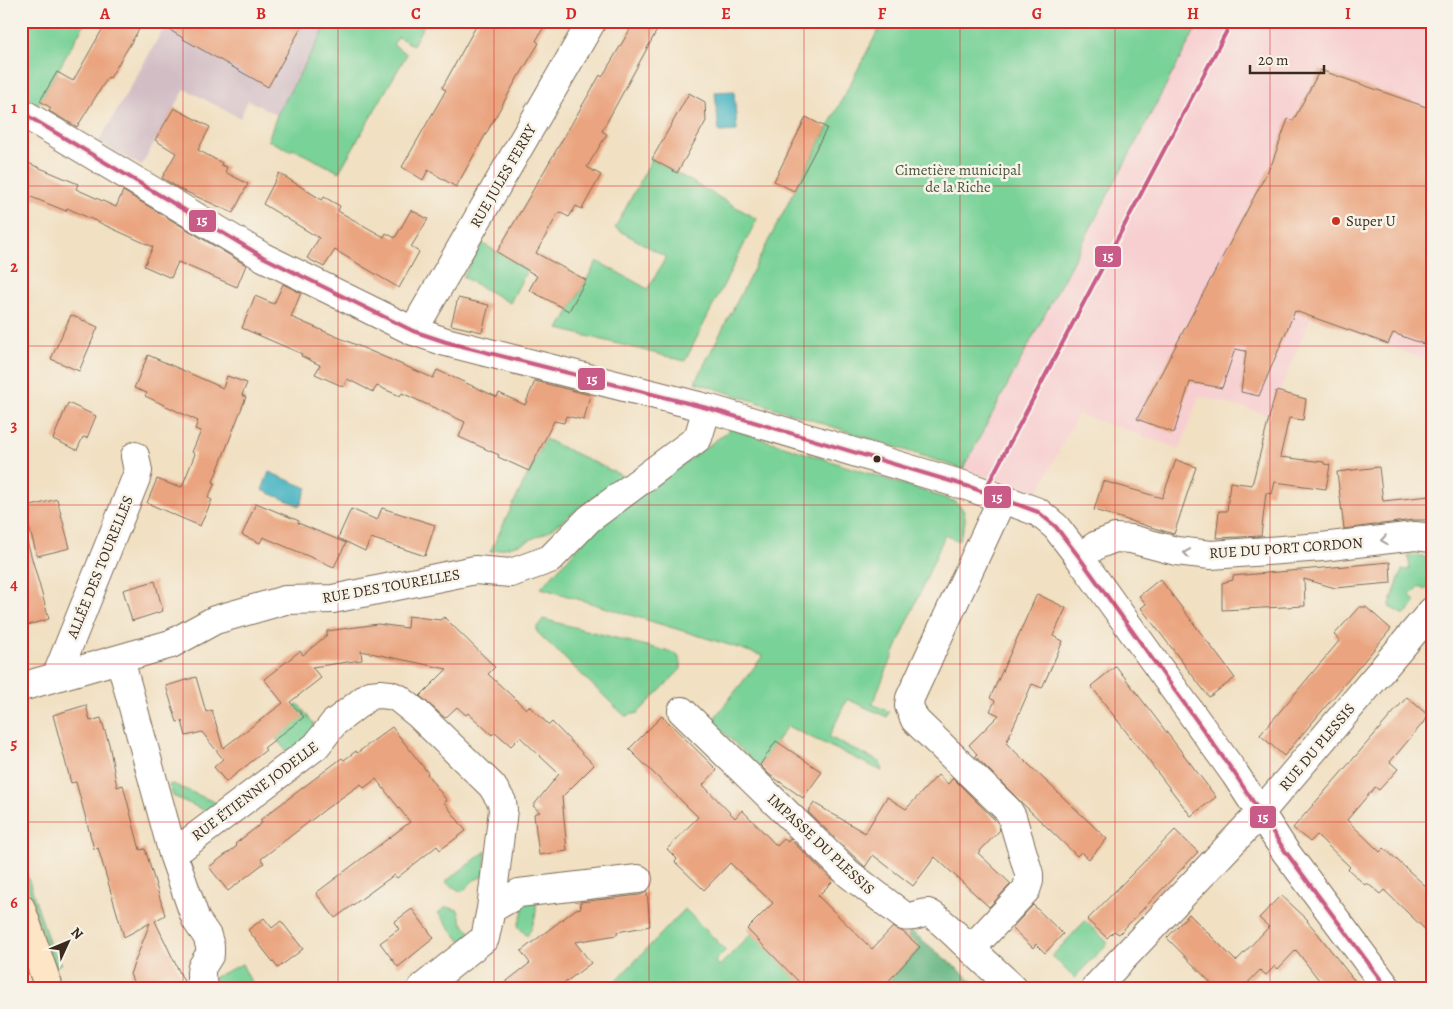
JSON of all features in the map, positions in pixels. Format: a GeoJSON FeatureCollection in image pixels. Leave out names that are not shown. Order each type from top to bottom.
{"type":"FeatureCollection","features":[{"type":"Feature","properties":{"kind":"street","name":"RUE JULES FERRY"},"geometry":{"type":"LineString","coordinates":[[413,331],[592,21]]}},
{"type":"Feature","properties":{"kind":"street"},"geometry":{"type":"LineString","coordinates":[[21,112],[263,257],[413,331],[446,342],[707,408],[970,487],[1038,512],[1056,527],[1079,558],[1235,774],[1288,856],[1387,988]]}},
{"type":"Feature","properties":{"kind":"street","name":"RUE DES TOURELLES"},"geometry":{"type":"LineString","coordinates":[[21,687],[171,644],[215,620],[284,600],[333,599],[475,570],[511,573],[550,559],[589,520],[698,438],[707,408]]}},
{"type":"Feature","properties":{"kind":"street","name":"ALLÉE DES TOURELLES"},"geometry":{"type":"LineString","coordinates":[[56,677],[136,478],[138,464],[135,456]]}},
{"type":"Feature","properties":{"kind":"street"},"geometry":{"type":"LineString","coordinates":[[971,949],[1026,890],[1029,874],[1012,817],[1008,810],[915,720],[909,706],[910,698],[1002,499]]}},
{"type":"Feature","properties":{"kind":"street","name":"RUE DU PORT CORDON"},"geometry":{"type":"LineString","coordinates":[[1079,558],[1097,545],[1115,538],[1131,539],[1176,551],[1212,555],[1322,547],[1416,536],[1432,538]]}},
{"type":"Feature","properties":{"kind":"street","name":"RUE DU PLESSIS"},"geometry":{"type":"LineString","coordinates":[[1095,988],[1260,813],[1432,611]]}},
{"type":"Feature","properties":{"kind":"street","name":"RUE ÉTIENNE JODELLE"},"geometry":{"type":"LineString","coordinates":[[120,658],[173,854],[196,920],[210,946],[210,954],[201,972],[201,980],[205,988]]}},
{"type":"Feature","properties":{"kind":"street","name":"RUE ÉTIENNE JODELLE"},"geometry":{"type":"LineString","coordinates":[[173,854],[316,746],[334,723],[370,696],[380,694],[398,698],[418,714],[492,786],[502,802],[504,810],[491,909],[485,938],[422,988]]}},
{"type":"Feature","properties":{"kind":"street","name":"IMPASSE DU PLESSIS"},"geometry":{"type":"LineString","coordinates":[[682,711],[849,874],[904,916],[910,918],[930,913],[1013,988]]}},
{"type":"Feature","properties":{"kind":"street"},"geometry":{"type":"LineString","coordinates":[[491,909],[519,893],[638,879]]}},
{"type":"Feature","properties":{"kind":"street"},"geometry":{"type":"LineString","coordinates":[[21,908],[49,988]]}},
{"type":"Feature","properties":{"kind":"shaded area"},"geometry":{"type":"Polygon","coordinates":[[[168,21],[329,21],[277,115],[248,100],[240,118],[185,89],[141,166],[99,142],[168,21]]]}},
{"type":"Feature","properties":{"kind":"shaded area"},"geometry":{"type":"Polygon","coordinates":[[[1200,21],[1432,21],[1432,362],[1311,317],[1270,415],[1199,396],[1180,449],[1078,414],[1038,492],[963,469],[1200,21]]]}},
{"type":"Feature","properties":{"kind":"green space"},"geometry":{"type":"Polygon","coordinates":[[[21,21],[86,21],[38,105],[21,95],[21,21]]]}},
{"type":"Feature","properties":{"kind":"green space"},"geometry":{"type":"Polygon","coordinates":[[[329,21],[426,21],[413,45],[398,37],[393,45],[407,54],[339,172],[293,149],[291,151],[268,140],[277,115],[329,21]]]}},
{"type":"Feature","properties":{"kind":"green space","name":"Cimetière municipal de la Riche"},"geometry":{"type":"Polygon","coordinates":[[[883,21],[1200,21],[963,469],[695,382],[883,21]]]}},
{"type":"Feature","properties":{"kind":"green space"},"geometry":{"type":"Polygon","coordinates":[[[652,159],[757,219],[685,361],[559,329],[597,261],[648,289],[666,257],[615,228],[652,159]]]}},
{"type":"Feature","properties":{"kind":"green space"},"geometry":{"type":"Polygon","coordinates":[[[482,243],[527,270],[510,303],[463,277],[482,243]]]}},
{"type":"Feature","properties":{"kind":"green space"},"geometry":{"type":"Polygon","coordinates":[[[731,429],[954,501],[963,510],[965,520],[958,541],[945,535],[872,704],[889,712],[887,717],[847,699],[829,737],[880,762],[882,771],[787,726],[759,767],[712,721],[763,656],[541,588],[594,530],[731,429]]]}},
{"type":"Feature","properties":{"kind":"green space"},"geometry":{"type":"Polygon","coordinates":[[[545,439],[623,476],[547,532],[523,543],[490,552],[545,439]]]}},
{"type":"Feature","properties":{"kind":"green space"},"geometry":{"type":"Polygon","coordinates":[[[1408,555],[1427,558],[1432,569],[1432,583],[1425,590],[1420,586],[1410,596],[1416,602],[1405,615],[1389,607],[1402,570],[1410,569],[1408,555]]]}},
{"type":"Feature","properties":{"kind":"green space"},"geometry":{"type":"Polygon","coordinates":[[[543,619],[677,654],[681,663],[681,669],[638,713],[625,716],[537,632],[537,627],[543,619]]]}},
{"type":"Feature","properties":{"kind":"green space"},"geometry":{"type":"Polygon","coordinates":[[[298,704],[314,724],[310,735],[288,753],[267,728],[298,704]]]}},
{"type":"Feature","properties":{"kind":"green space"},"geometry":{"type":"Polygon","coordinates":[[[173,784],[219,804],[208,812],[173,796],[169,785],[173,784]]]}},
{"type":"Feature","properties":{"kind":"green space"},"geometry":{"type":"Polygon","coordinates":[[[486,851],[484,876],[474,880],[462,892],[445,882],[486,851]]]}},
{"type":"Feature","properties":{"kind":"green space"},"geometry":{"type":"Polygon","coordinates":[[[21,856],[50,945],[61,964],[53,967],[21,868],[21,856]]]}},
{"type":"Feature","properties":{"kind":"green space"},"geometry":{"type":"Polygon","coordinates":[[[536,901],[532,928],[527,936],[518,926],[523,911],[523,902],[536,901]]]}},
{"type":"Feature","properties":{"kind":"green space"},"geometry":{"type":"Polygon","coordinates":[[[446,907],[458,910],[462,923],[472,934],[461,942],[438,913],[446,907]]]}},
{"type":"Feature","properties":{"kind":"green space"},"geometry":{"type":"Polygon","coordinates":[[[685,909],[726,950],[715,961],[719,966],[752,933],[805,988],[609,988],[685,909]]]}},
{"type":"Feature","properties":{"kind":"green space"},"geometry":{"type":"Polygon","coordinates":[[[1085,921],[1108,943],[1074,978],[1052,956],[1085,921]]]}},
{"type":"Feature","properties":{"kind":"green space"},"geometry":{"type":"Polygon","coordinates":[[[910,930],[981,988],[882,988],[920,948],[908,936],[910,930]]]}},
{"type":"Feature","properties":{"kind":"green space"},"geometry":{"type":"Polygon","coordinates":[[[242,964],[254,988],[215,988],[215,977],[242,964]]]}},
{"type":"Feature","properties":{"kind":"water"},"geometry":{"type":"Polygon","coordinates":[[[734,91],[737,131],[719,132],[715,92],[734,91]]]}},
{"type":"Feature","properties":{"kind":"water"},"geometry":{"type":"Polygon","coordinates":[[[269,472],[307,488],[300,506],[262,490],[269,472]]]}},
{"type":"Feature","properties":{"kind":"building"},"geometry":{"type":"Polygon","coordinates":[[[107,21],[144,21],[110,78],[108,77],[77,127],[49,111],[51,108],[40,101],[57,72],[73,81],[107,21]]]}},
{"type":"Feature","properties":{"kind":"building"},"geometry":{"type":"Polygon","coordinates":[[[155,21],[305,21],[268,87],[155,21]]]}},
{"type":"Feature","properties":{"kind":"building"},"geometry":{"type":"Polygon","coordinates":[[[479,21],[547,21],[536,41],[539,43],[456,187],[428,170],[423,180],[402,167],[446,90],[442,88],[479,21]]]}},
{"type":"Feature","properties":{"kind":"building"},"geometry":{"type":"Polygon","coordinates":[[[635,21],[662,21],[602,131],[607,134],[587,167],[601,175],[582,209],[576,206],[569,217],[559,212],[536,253],[586,280],[569,311],[529,290],[537,276],[497,252],[600,75],[602,77],[635,21]]]}},
{"type":"Feature","properties":{"kind":"building","name":"Super U"},"geometry":{"type":"Polygon","coordinates":[[[1320,70],[1432,109],[1432,347],[1393,333],[1388,344],[1295,311],[1259,396],[1241,392],[1246,351],[1235,349],[1222,388],[1190,382],[1174,433],[1137,419],[1272,163],[1288,119],[1293,121],[1320,70]]]}},
{"type":"Feature","properties":{"kind":"building"},"geometry":{"type":"Polygon","coordinates":[[[689,93],[705,102],[706,121],[677,173],[652,159],[689,93]]]}},
{"type":"Feature","properties":{"kind":"building"},"geometry":{"type":"Polygon","coordinates":[[[174,108],[210,127],[198,150],[227,167],[225,172],[248,184],[233,213],[182,190],[162,178],[176,153],[155,140],[174,108]]]}},
{"type":"Feature","properties":{"kind":"building"},"geometry":{"type":"Polygon","coordinates":[[[806,117],[827,128],[794,191],[774,181],[806,117]]]}},
{"type":"Feature","properties":{"kind":"building"},"geometry":{"type":"Polygon","coordinates":[[[21,160],[78,184],[76,189],[116,207],[123,191],[246,265],[237,287],[178,262],[171,278],[144,266],[153,247],[67,208],[66,211],[21,193],[21,160]]]}},
{"type":"Feature","properties":{"kind":"building"},"geometry":{"type":"Polygon","coordinates":[[[279,173],[322,200],[324,197],[340,206],[338,211],[384,237],[386,233],[395,238],[411,210],[428,219],[411,247],[419,252],[399,288],[335,250],[324,267],[307,258],[319,238],[263,204],[279,173]]]}},
{"type":"Feature","properties":{"kind":"building"},"geometry":{"type":"Polygon","coordinates":[[[283,284],[301,293],[291,317],[433,378],[437,370],[497,397],[499,393],[525,405],[535,381],[590,395],[584,420],[566,416],[564,423],[554,421],[529,471],[498,457],[499,455],[459,437],[465,422],[402,393],[400,396],[377,386],[373,392],[347,379],[344,387],[315,374],[320,365],[301,356],[302,354],[242,328],[255,296],[274,304],[283,284]]]}},
{"type":"Feature","properties":{"kind":"building"},"geometry":{"type":"Polygon","coordinates":[[[458,298],[489,305],[482,332],[451,325],[458,298]]]}},
{"type":"Feature","properties":{"kind":"building"},"geometry":{"type":"Polygon","coordinates":[[[71,315],[98,327],[79,371],[51,359],[71,315]]]}},
{"type":"Feature","properties":{"kind":"building"},"geometry":{"type":"Polygon","coordinates":[[[148,355],[223,388],[227,376],[247,383],[242,395],[246,397],[213,482],[215,483],[208,498],[212,500],[200,526],[147,503],[157,479],[182,487],[195,454],[192,452],[201,431],[195,429],[198,421],[145,396],[147,393],[134,388],[148,355]]]}},
{"type":"Feature","properties":{"kind":"building"},"geometry":{"type":"Polygon","coordinates":[[[1276,391],[1306,399],[1303,420],[1289,418],[1280,457],[1324,462],[1324,464],[1330,465],[1326,489],[1275,482],[1272,494],[1266,493],[1261,536],[1216,538],[1219,511],[1227,511],[1230,482],[1252,485],[1276,391]]]}},
{"type":"Feature","properties":{"kind":"building"},"geometry":{"type":"Polygon","coordinates":[[[68,403],[96,416],[87,438],[83,437],[77,450],[53,439],[68,403]]]}},
{"type":"Feature","properties":{"kind":"building"},"geometry":{"type":"Polygon","coordinates":[[[1176,460],[1196,467],[1174,534],[1094,510],[1103,481],[1162,498],[1176,460]]]}},
{"type":"Feature","properties":{"kind":"building"},"geometry":{"type":"Polygon","coordinates":[[[1379,467],[1383,501],[1430,496],[1432,520],[1413,520],[1344,529],[1337,472],[1379,467]]]}},
{"type":"Feature","properties":{"kind":"building"},"geometry":{"type":"Polygon","coordinates":[[[57,499],[70,548],[37,556],[24,508],[57,499]]]}},
{"type":"Feature","properties":{"kind":"building"},"geometry":{"type":"Polygon","coordinates":[[[256,503],[346,543],[334,567],[263,537],[260,543],[242,535],[256,503]]]}},
{"type":"Feature","properties":{"kind":"building"},"geometry":{"type":"Polygon","coordinates":[[[382,508],[435,525],[425,556],[371,538],[365,551],[338,538],[351,509],[377,520],[382,508]]]}},
{"type":"Feature","properties":{"kind":"building"},"geometry":{"type":"Polygon","coordinates":[[[27,541],[49,619],[21,627],[21,542],[27,541]]]}},
{"type":"Feature","properties":{"kind":"building"},"geometry":{"type":"Polygon","coordinates":[[[1390,562],[1391,583],[1335,588],[1304,579],[1305,606],[1222,610],[1222,583],[1233,580],[1233,576],[1390,562]]]}},
{"type":"Feature","properties":{"kind":"building"},"geometry":{"type":"Polygon","coordinates":[[[1160,579],[1235,678],[1209,697],[1141,608],[1146,604],[1139,596],[1160,579]]]}},
{"type":"Feature","properties":{"kind":"building"},"geometry":{"type":"Polygon","coordinates":[[[155,581],[163,611],[132,621],[123,590],[155,581]]]}},
{"type":"Feature","properties":{"kind":"building"},"geometry":{"type":"Polygon","coordinates":[[[1037,594],[1066,608],[1053,636],[1063,641],[1042,688],[1032,684],[1006,743],[1107,839],[1089,859],[1081,852],[1077,856],[975,756],[977,754],[969,745],[999,715],[990,711],[995,701],[990,698],[1037,594]]]}},
{"type":"Feature","properties":{"kind":"building"},"geometry":{"type":"Polygon","coordinates":[[[1359,607],[1366,607],[1391,629],[1284,756],[1260,735],[1340,640],[1334,635],[1359,607]]]}},
{"type":"Feature","properties":{"kind":"building"},"geometry":{"type":"Polygon","coordinates":[[[408,616],[440,620],[444,617],[495,667],[488,674],[526,709],[529,706],[549,725],[552,722],[594,765],[562,797],[567,851],[539,855],[534,814],[540,812],[533,806],[559,774],[520,737],[511,746],[495,732],[492,735],[468,713],[466,715],[457,707],[445,718],[420,696],[447,669],[361,651],[362,660],[312,667],[321,678],[290,702],[304,717],[264,748],[266,750],[226,782],[214,767],[223,759],[202,732],[186,736],[182,721],[177,722],[166,686],[196,677],[206,712],[212,710],[223,748],[283,703],[264,679],[300,651],[303,655],[327,635],[327,631],[378,624],[407,628],[408,616]]]}},
{"type":"Feature","properties":{"kind":"building"},"geometry":{"type":"Polygon","coordinates":[[[1116,666],[1216,797],[1191,816],[1091,686],[1116,666]]]}},
{"type":"Feature","properties":{"kind":"building"},"geometry":{"type":"Polygon","coordinates":[[[1407,697],[1429,716],[1390,762],[1398,769],[1379,790],[1375,787],[1347,820],[1380,852],[1384,848],[1432,892],[1432,936],[1384,890],[1380,894],[1367,883],[1365,885],[1348,869],[1350,867],[1317,835],[1310,842],[1293,828],[1407,697]]]}},
{"type":"Feature","properties":{"kind":"building"},"geometry":{"type":"Polygon","coordinates":[[[86,705],[90,721],[101,718],[109,744],[117,787],[123,785],[140,850],[145,849],[165,915],[155,921],[187,988],[136,988],[130,974],[150,923],[124,937],[98,848],[94,849],[76,782],[71,783],[53,715],[86,705]]]}},
{"type":"Feature","properties":{"kind":"building"},"geometry":{"type":"Polygon","coordinates":[[[662,716],[717,770],[703,785],[735,818],[742,810],[777,846],[784,839],[788,842],[790,839],[833,881],[818,896],[872,949],[893,927],[903,932],[920,947],[882,988],[805,988],[747,929],[773,903],[730,863],[704,890],[675,862],[677,859],[667,849],[698,817],[629,749],[662,716]]]}},
{"type":"Feature","properties":{"kind":"building"},"geometry":{"type":"Polygon","coordinates":[[[392,727],[428,773],[447,801],[444,802],[466,831],[440,850],[437,846],[397,878],[394,875],[335,918],[316,893],[410,822],[376,779],[364,788],[361,784],[327,808],[261,859],[264,863],[228,891],[209,867],[237,846],[235,844],[262,823],[260,820],[342,758],[344,760],[356,751],[357,753],[392,727]]]}},
{"type":"Feature","properties":{"kind":"building"},"geometry":{"type":"Polygon","coordinates":[[[776,741],[822,772],[803,798],[770,775],[760,765],[776,741]]]}},
{"type":"Feature","properties":{"kind":"building"},"geometry":{"type":"Polygon","coordinates":[[[938,775],[948,784],[953,778],[998,823],[1000,830],[978,853],[1011,884],[989,907],[935,857],[913,886],[873,855],[865,867],[808,812],[814,803],[865,833],[887,797],[906,809],[938,775]]]}},
{"type":"Feature","properties":{"kind":"building"},"geometry":{"type":"Polygon","coordinates":[[[1175,830],[1198,852],[1119,934],[1114,931],[1107,938],[1087,920],[1175,830]]]}},
{"type":"Feature","properties":{"kind":"building"},"geometry":{"type":"Polygon","coordinates":[[[647,892],[650,926],[617,932],[617,935],[575,942],[591,963],[558,988],[498,988],[530,963],[521,951],[576,909],[581,908],[580,902],[640,895],[647,892]]]}},
{"type":"Feature","properties":{"kind":"building"},"geometry":{"type":"Polygon","coordinates":[[[1281,895],[1308,920],[1360,988],[1325,988],[1296,950],[1278,969],[1275,966],[1266,975],[1260,970],[1243,988],[1216,988],[1167,938],[1189,914],[1236,961],[1269,927],[1259,918],[1281,895]]]}},
{"type":"Feature","properties":{"kind":"building"},"geometry":{"type":"Polygon","coordinates":[[[1033,905],[1063,934],[1045,953],[1036,944],[1033,948],[1012,928],[1033,905]]]}},
{"type":"Feature","properties":{"kind":"building"},"geometry":{"type":"Polygon","coordinates":[[[412,909],[434,938],[398,967],[380,943],[399,929],[394,922],[412,909]]]}},
{"type":"Feature","properties":{"kind":"building"},"geometry":{"type":"Polygon","coordinates":[[[264,918],[272,928],[281,921],[303,949],[278,968],[248,930],[264,918]]]}},
{"type":"Feature","properties":{"kind":"transit line","name":"15"},"geometry":{"type":"LineString","coordinates":[[984,492],[1232,21]]}},
{"type":"Feature","properties":{"kind":"transit line","name":"15"},"geometry":{"type":"LineString","coordinates":[[21,112],[263,257],[413,331],[446,342],[707,408],[970,487],[1038,512],[1056,527],[1079,557],[1235,774],[1285,851],[1387,988]]}},
{"type":"Feature","properties":{"kind":"place","name":"Super U"},"geometry":{"type":"Point","coordinates":[1336,221]}}]}
